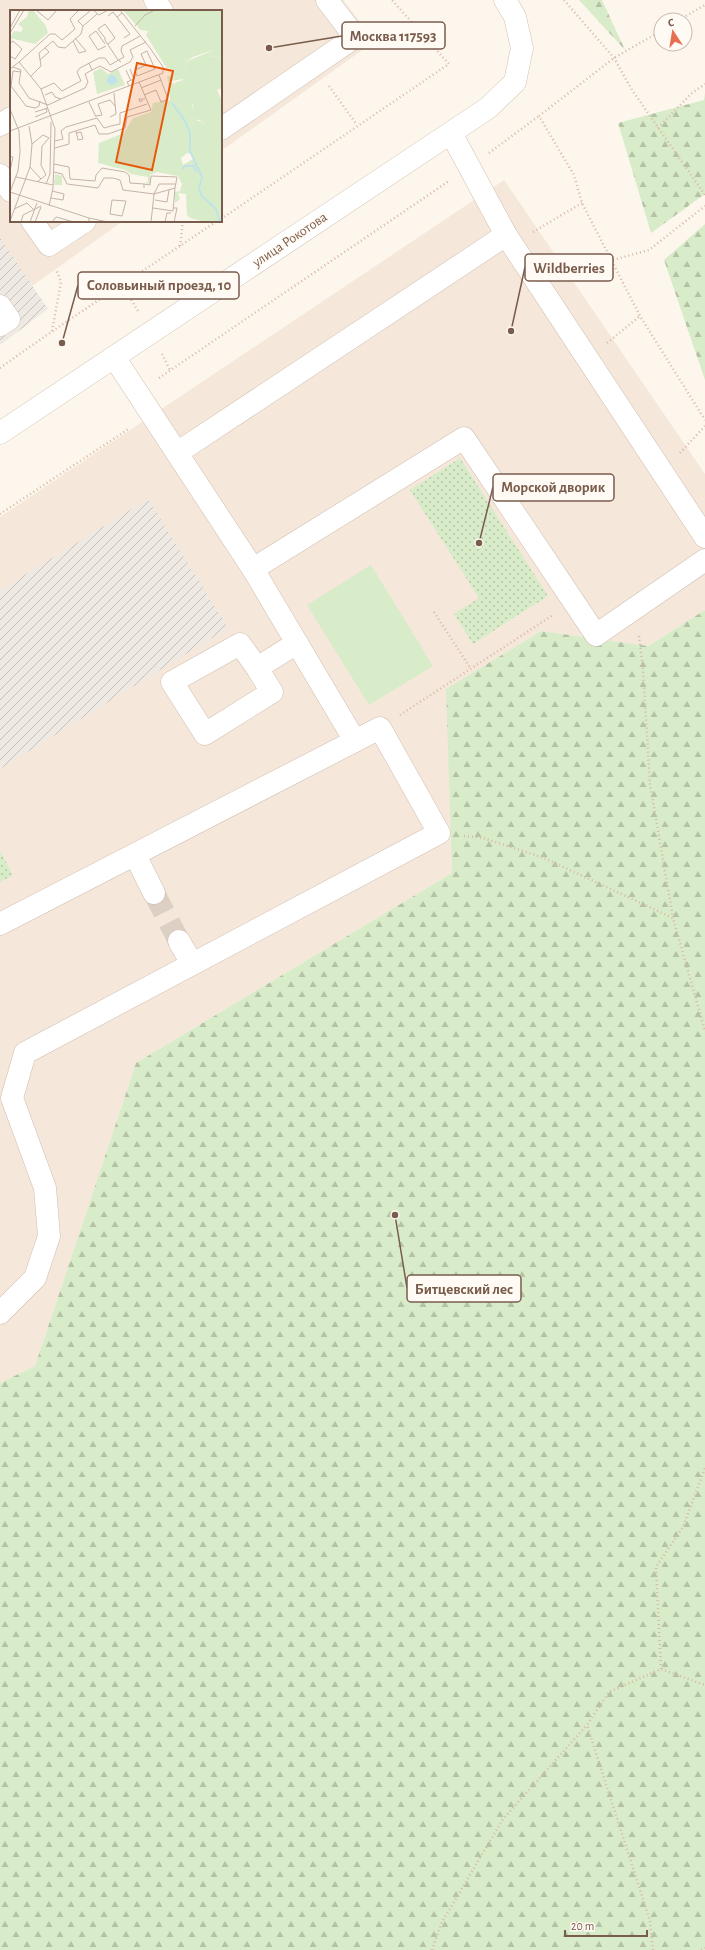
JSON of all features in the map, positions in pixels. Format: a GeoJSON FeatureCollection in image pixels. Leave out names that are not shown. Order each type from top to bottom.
{"type":"FeatureCollection","features":[{"type":"Feature","properties":{"kind":"street"},"geometry":{"type":"LineString","coordinates":[[155,0],[161,10]]}},
{"type":"Feature","properties":{"kind":"street"},"geometry":{"type":"LineString","coordinates":[[222,128],[315,66],[355,37],[327,0]]}},
{"type":"Feature","properties":{"kind":"street","name":"улица Рокотова"},"geometry":{"type":"LineString","coordinates":[[0,433],[488,108],[515,82],[522,48],[515,16],[505,0]]}},
{"type":"Feature","properties":{"kind":"street"},"geometry":{"type":"LineString","coordinates":[[0,125],[10,119]]}},
{"type":"Feature","properties":{"kind":"street"},"geometry":{"type":"LineString","coordinates":[[451,133],[509,240],[705,537]]}},
{"type":"Feature","properties":{"kind":"street"},"geometry":{"type":"LineString","coordinates":[[0,175],[10,190]]}},
{"type":"Feature","properties":{"kind":"street"},"geometry":{"type":"LineString","coordinates":[[33,222],[49,245],[84,222]]}},
{"type":"Feature","properties":{"kind":"street"},"geometry":{"type":"LineString","coordinates":[[177,453],[509,240]]}},
{"type":"Feature","properties":{"kind":"street"},"geometry":{"type":"LineString","coordinates":[[0,306],[9,319],[0,325]]}},
{"type":"Feature","properties":{"kind":"street"},"geometry":{"type":"LineString","coordinates":[[114,357],[253,569],[355,741]]}},
{"type":"Feature","properties":{"kind":"street"},"geometry":{"type":"LineString","coordinates":[[253,569],[464,438],[596,635],[705,560]]}},
{"type":"Feature","properties":{"kind":"street"},"geometry":{"type":"LineString","coordinates":[[257,668],[297,643]]}},
{"type":"Feature","properties":{"kind":"street"},"geometry":{"type":"LineString","coordinates":[[0,924],[380,728],[440,833],[25,1053],[12,1098],[45,1188],[49,1236],[35,1278],[0,1312]]}},
{"type":"Feature","properties":{"kind":"street"},"geometry":{"type":"LineString","coordinates":[[135,854],[154,893]]}},
{"type":"Feature","properties":{"kind":"street"},"geometry":{"type":"LineString","coordinates":[[179,941],[192,964]]}},
{"type":"Feature","properties":{"kind":"path"},"geometry":{"type":"LineString","coordinates":[[222,217],[449,64],[392,0]]}},
{"type":"Feature","properties":{"kind":"path"},"geometry":{"type":"LineString","coordinates":[[564,0],[614,58],[632,90],[705,195]]}},
{"type":"Feature","properties":{"kind":"path"},"geometry":{"type":"LineString","coordinates":[[693,12],[705,5]]}},
{"type":"Feature","properties":{"kind":"path"},"geometry":{"type":"LineString","coordinates":[[0,514],[136,424],[139,394],[170,370],[470,167],[614,58],[653,36]]}},
{"type":"Feature","properties":{"kind":"path"},"geometry":{"type":"LineString","coordinates":[[315,66],[358,125]]}},
{"type":"Feature","properties":{"kind":"path"},"geometry":{"type":"LineString","coordinates":[[658,128],[692,93],[705,84]]}},
{"type":"Feature","properties":{"kind":"path"},"geometry":{"type":"LineString","coordinates":[[539,116],[574,175],[582,204],[613,260],[640,316],[705,420]]}},
{"type":"Feature","properties":{"kind":"path"},"geometry":{"type":"LineString","coordinates":[[509,240],[582,204]]}},
{"type":"Feature","properties":{"kind":"path"},"geometry":{"type":"LineString","coordinates":[[613,260],[649,250],[705,206]]}},
{"type":"Feature","properties":{"kind":"path"},"geometry":{"type":"LineString","coordinates":[[180,247],[183,222]]}},
{"type":"Feature","properties":{"kind":"path"},"geometry":{"type":"LineString","coordinates":[[0,368],[52,331],[123,286],[216,222]]}},
{"type":"Feature","properties":{"kind":"path"},"geometry":{"type":"LineString","coordinates":[[49,245],[61,282],[52,331]]}},
{"type":"Feature","properties":{"kind":"path"},"geometry":{"type":"LineString","coordinates":[[588,359],[640,316]]}},
{"type":"Feature","properties":{"kind":"path"},"geometry":{"type":"LineString","coordinates":[[662,472],[705,426]]}},
{"type":"Feature","properties":{"kind":"path"},"geometry":{"type":"LineString","coordinates":[[380,728],[574,602]]}},
{"type":"Feature","properties":{"kind":"path"},"geometry":{"type":"LineString","coordinates":[[434,612],[471,669]]}},
{"type":"Feature","properties":{"kind":"path"},"geometry":{"type":"LineString","coordinates":[[643,669],[650,784],[673,918],[705,1031]]}},
{"type":"Feature","properties":{"kind":"path"},"geometry":{"type":"LineString","coordinates":[[440,833],[483,838],[544,858],[673,918]]}},
{"type":"Feature","properties":{"kind":"path"},"geometry":{"type":"LineString","coordinates":[[661,1668],[656,1567],[683,1527],[705,1468]]}},
{"type":"Feature","properties":{"kind":"path"},"geometry":{"type":"LineString","coordinates":[[432,1950],[442,1922],[503,1819],[587,1725],[609,1692],[661,1668],[705,1685]]}},
{"type":"Feature","properties":{"kind":"path"},"geometry":{"type":"LineString","coordinates":[[587,1725],[650,1921],[653,1950]]}},
{"type":"Feature","properties":{"kind":"path"},"geometry":{"type":"LineString","coordinates":[[701,1950],[705,1948]]}},
{"type":"Feature","properties":{"kind":"shaded area"},"geometry":{"type":"Polygon","coordinates":[[[0,0],[343,0],[375,41],[222,150],[222,10],[10,10],[10,222],[122,222],[0,309],[0,0]]]}},
{"type":"Feature","properties":{"kind":"shaded area"},"geometry":{"type":"Polygon","coordinates":[[[504,180],[705,474],[705,610],[648,646],[541,631],[447,689],[452,873],[136,1063],[35,1366],[0,1383],[0,517],[504,180]]]}},
{"type":"Feature","properties":{"kind":"shaded area"},"geometry":{"type":"Polygon","coordinates":[[[0,238],[48,309],[0,345],[0,238]]]}},
{"type":"Feature","properties":{"kind":"shaded area"},"geometry":{"type":"Polygon","coordinates":[[[148,499],[228,628],[0,769],[0,590],[148,499]]]}},
{"type":"Feature","properties":{"kind":"green space"},"geometry":{"type":"Polygon","coordinates":[[[579,0],[602,0],[625,50],[579,0]]]}},
{"type":"Feature","properties":{"kind":"green space"},"geometry":{"type":"Polygon","coordinates":[[[705,93],[705,194],[651,233],[618,123],[704,100],[705,93]]]}},
{"type":"Feature","properties":{"kind":"green space"},"geometry":{"type":"Polygon","coordinates":[[[705,224],[705,380],[664,260],[705,224]]]}},
{"type":"Feature","properties":{"kind":"green space"},"geometry":{"type":"Polygon","coordinates":[[[460,458],[548,596],[473,644],[454,614],[479,598],[410,490],[460,458]]]}},
{"type":"Feature","properties":{"kind":"green space"},"geometry":{"type":"Polygon","coordinates":[[[371,565],[433,666],[369,705],[307,605],[371,565]]]}},
{"type":"Feature","properties":{"kind":"green space"},"geometry":{"type":"Polygon","coordinates":[[[705,610],[705,1950],[0,1950],[0,1383],[35,1366],[136,1063],[452,873],[446,689],[541,631],[648,646],[705,610]]]}},
{"type":"Feature","properties":{"kind":"green space"},"geometry":{"type":"Polygon","coordinates":[[[0,851],[13,875],[0,882],[0,851]]]}},
{"type":"Feature","properties":{"kind":"tunnel"},"geometry":{"type":"LineString","coordinates":[[154,893],[179,941]]}},
{"type":"Feature","properties":{"kind":"place","name":"Москва 117593"},"geometry":{"type":"Point","coordinates":[269,48]}},
{"type":"Feature","properties":{"kind":"place","name":"Wildberries"},"geometry":{"type":"Point","coordinates":[511,331]}},
{"type":"Feature","properties":{"kind":"place","name":"Соловьиный проезд, 10"},"geometry":{"type":"Point","coordinates":[62,343]}},
{"type":"Feature","properties":{"kind":"place","name":"Морской дворик"},"geometry":{"type":"Point","coordinates":[479,543]}},
{"type":"Feature","properties":{"kind":"place","name":"Битцевский лес"},"geometry":{"type":"Point","coordinates":[395,1215]}}]}
